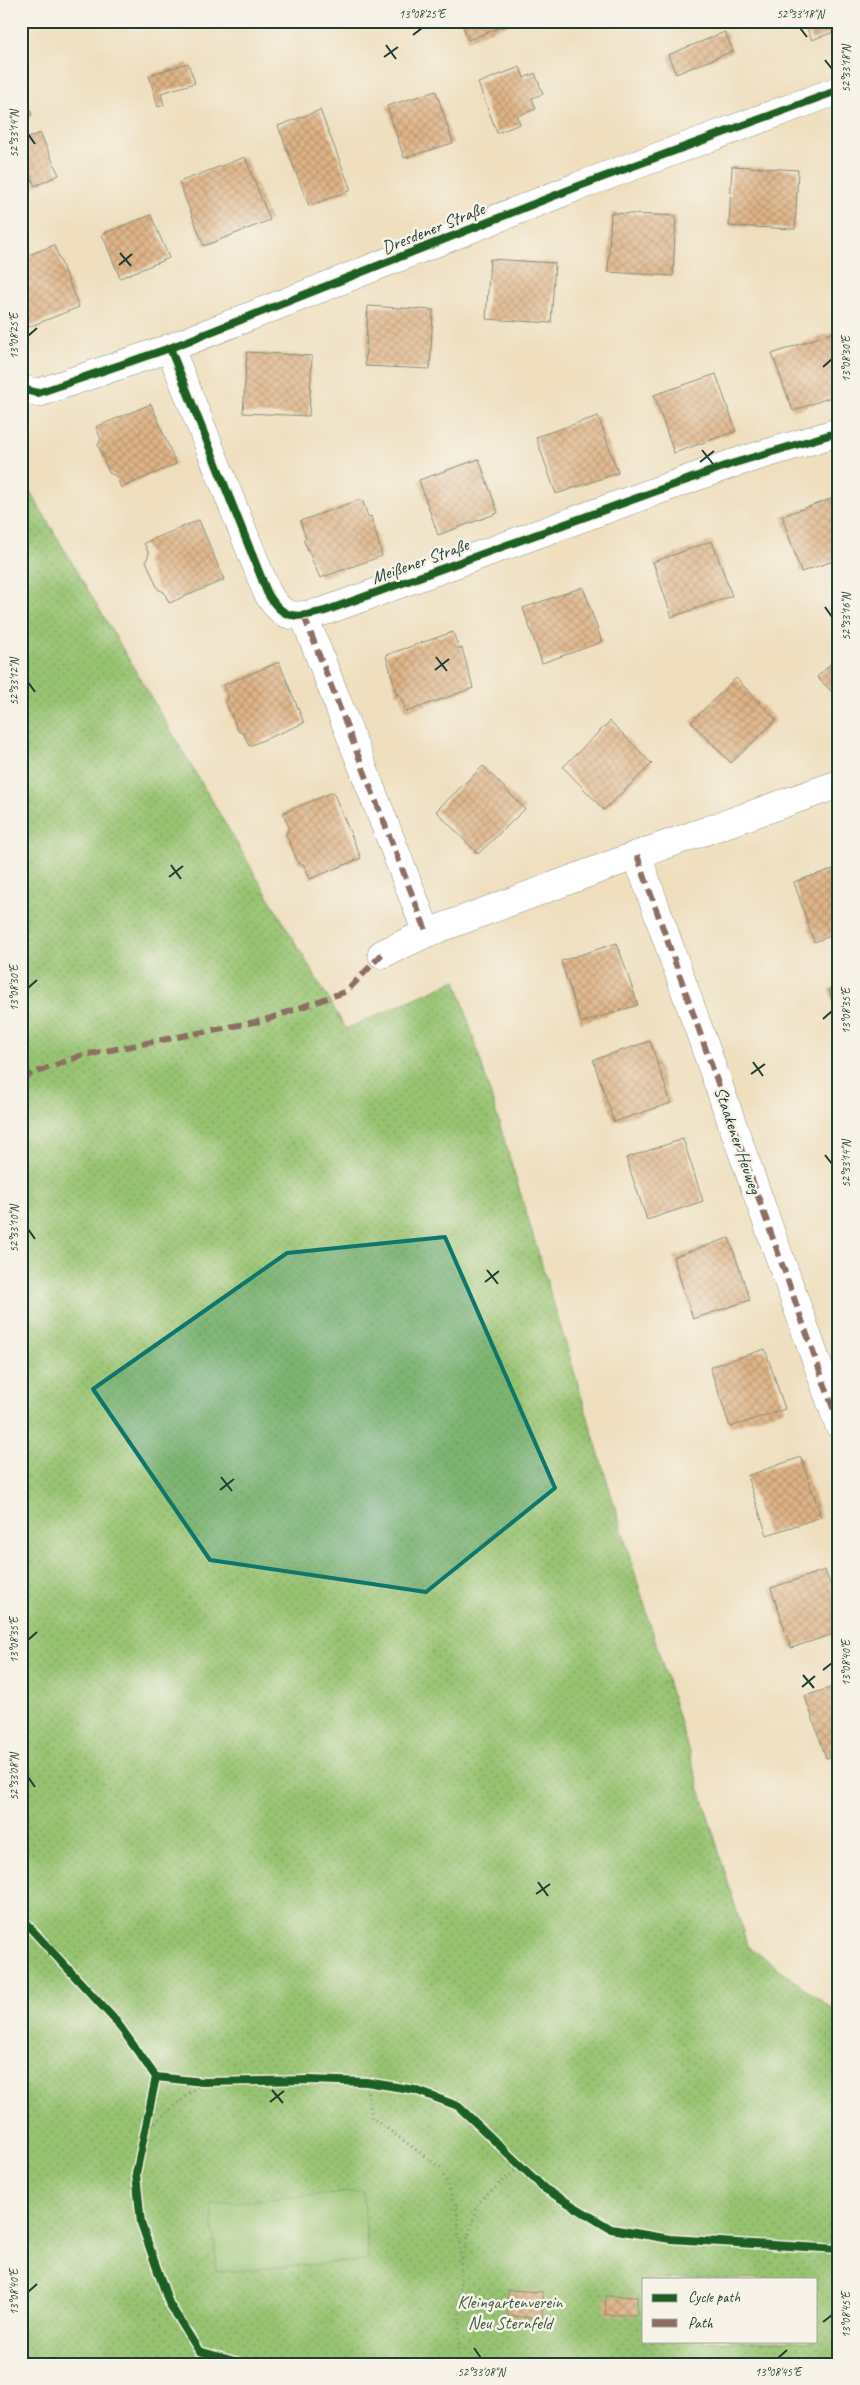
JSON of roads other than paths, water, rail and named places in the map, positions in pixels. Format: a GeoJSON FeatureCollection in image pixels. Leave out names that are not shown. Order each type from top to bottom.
{"type":"FeatureCollection","features":[{"type":"Feature","properties":{"kind":"street","name":"Dresdener Straße"},"geometry":{"type":"LineString","coordinates":[[30,391],[170,348],[579,186],[839,90]]}},
{"type":"Feature","properties":{"kind":"street","name":"Meißener Straße"},"geometry":{"type":"LineString","coordinates":[[170,348],[267,592],[276,608],[287,615],[304,616],[325,611],[732,464],[839,432]]}},
{"type":"Feature","properties":{"kind":"street"},"geometry":{"type":"LineString","coordinates":[[304,616],[426,933]]}},
{"type":"Feature","properties":{"kind":"street"},"geometry":{"type":"LineString","coordinates":[[382,954],[426,933],[839,784]]}},
{"type":"Feature","properties":{"kind":"street","name":"Staakener Heuweg"},"geometry":{"type":"LineString","coordinates":[[638,855],[839,1425]]}},
{"type":"Feature","properties":{"kind":"park label","name":"Kleingartenverein Neu Sternfeld"},"geometry":{"type":"Point","coordinates":[510,2312]}}]}
